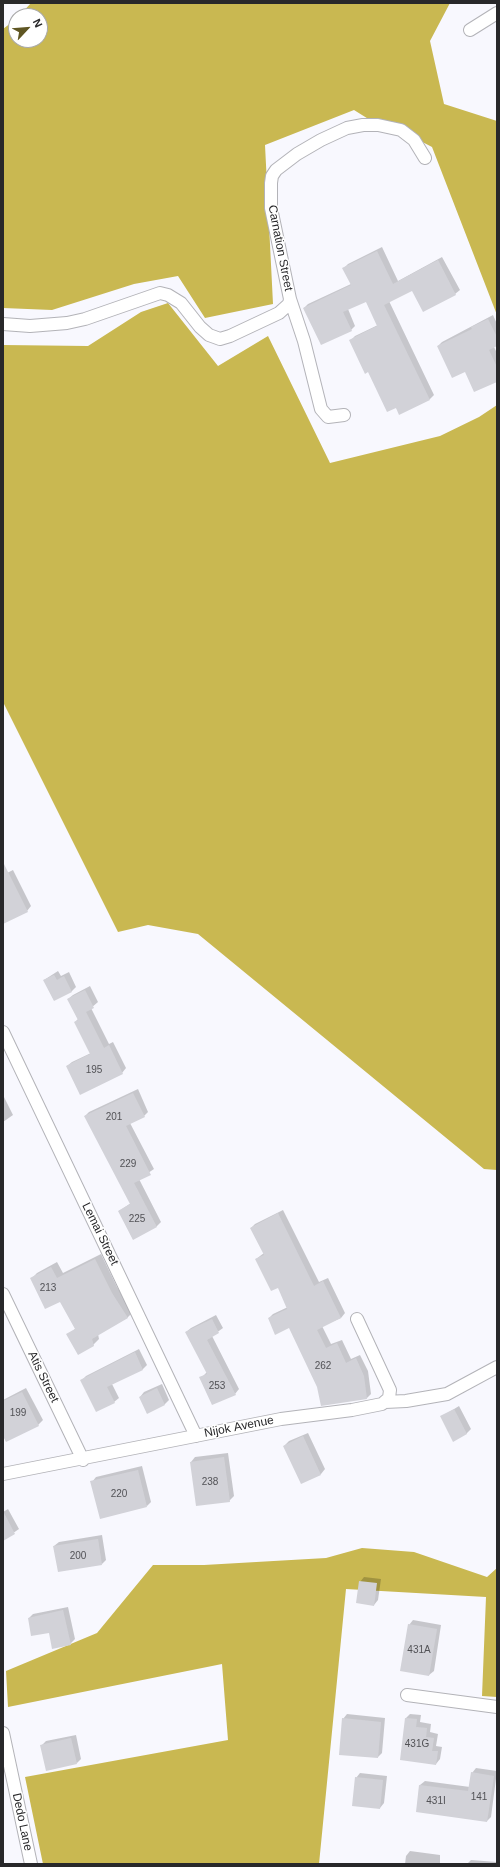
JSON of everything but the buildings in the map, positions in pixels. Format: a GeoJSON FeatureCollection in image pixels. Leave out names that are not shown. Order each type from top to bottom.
{"type":"FeatureCollection","features":[{"type":"Feature","properties":{"kind":"street"},"geometry":{"type":"LineString","coordinates":[[470,30],[497,13]]}},
{"type":"Feature","properties":{"kind":"street","name":"Carnation Street"},"geometry":{"type":"LineString","coordinates":[[3,324],[30,326],[67,323],[85,319],[160,293],[168,295],[181,303],[200,327],[209,335],[220,339],[279,313],[287,307],[290,298],[272,208],[271,183],[272,176],[276,170],[297,154],[321,140],[347,128],[362,125],[378,124],[402,130],[414,140],[425,158]]}},
{"type":"Feature","properties":{"kind":"street"},"geometry":{"type":"LineString","coordinates":[[290,298],[304,341],[323,412],[328,417],[344,415]]}},
{"type":"Feature","properties":{"kind":"street","name":"Lemai Street"},"geometry":{"type":"LineString","coordinates":[[3,1032],[196,1436]]}},
{"type":"Feature","properties":{"kind":"street","name":"Atis Street"},"geometry":{"type":"LineString","coordinates":[[3,1294],[83,1460]]}},
{"type":"Feature","properties":{"kind":"street"},"geometry":{"type":"LineString","coordinates":[[357,1319],[390,1390],[390,1396],[385,1402]]}},
{"type":"Feature","properties":{"kind":"street","name":"Nijok Avenue"},"geometry":{"type":"LineString","coordinates":[[3,1474],[83,1460],[281,1419],[352,1410],[377,1406],[385,1402],[406,1401],[447,1394],[497,1367]]}},
{"type":"Feature","properties":{"kind":"street"},"geometry":{"type":"LineString","coordinates":[[407,1695],[497,1707]]}},
{"type":"Feature","properties":{"kind":"street","name":"Dedo Lane"},"geometry":{"type":"LineString","coordinates":[[3,1733],[30,1864]]}},
{"type":"Feature","properties":{"kind":"shaded area"},"geometry":{"type":"Polygon","coordinates":[[[31,3],[450,3],[430,41],[444,104],[497,121],[497,315],[432,147],[409,135],[378,125],[354,110],[265,145],[273,304],[205,318],[178,276],[134,284],[52,310],[3,308],[3,29],[8,25],[8,48],[48,48],[48,8],[26,8],[31,3]]]}},
{"type":"Feature","properties":{"kind":"shaded area"},"geometry":{"type":"Polygon","coordinates":[[[168,303],[218,366],[268,336],[330,463],[440,436],[479,417],[497,405],[497,1170],[484,1169],[198,934],[148,925],[118,932],[3,702],[3,345],[88,346],[141,312],[168,303]]]}},
{"type":"Feature","properties":{"kind":"shaded area"},"geometry":{"type":"Polygon","coordinates":[[[362,1548],[414,1552],[487,1577],[497,1568],[497,1697],[482,1696],[486,1597],[346,1589],[319,1864],[43,1864],[25,1777],[228,1740],[222,1664],[8,1707],[6,1671],[97,1633],[153,1565],[204,1565],[326,1558],[362,1548]]]}}]}
